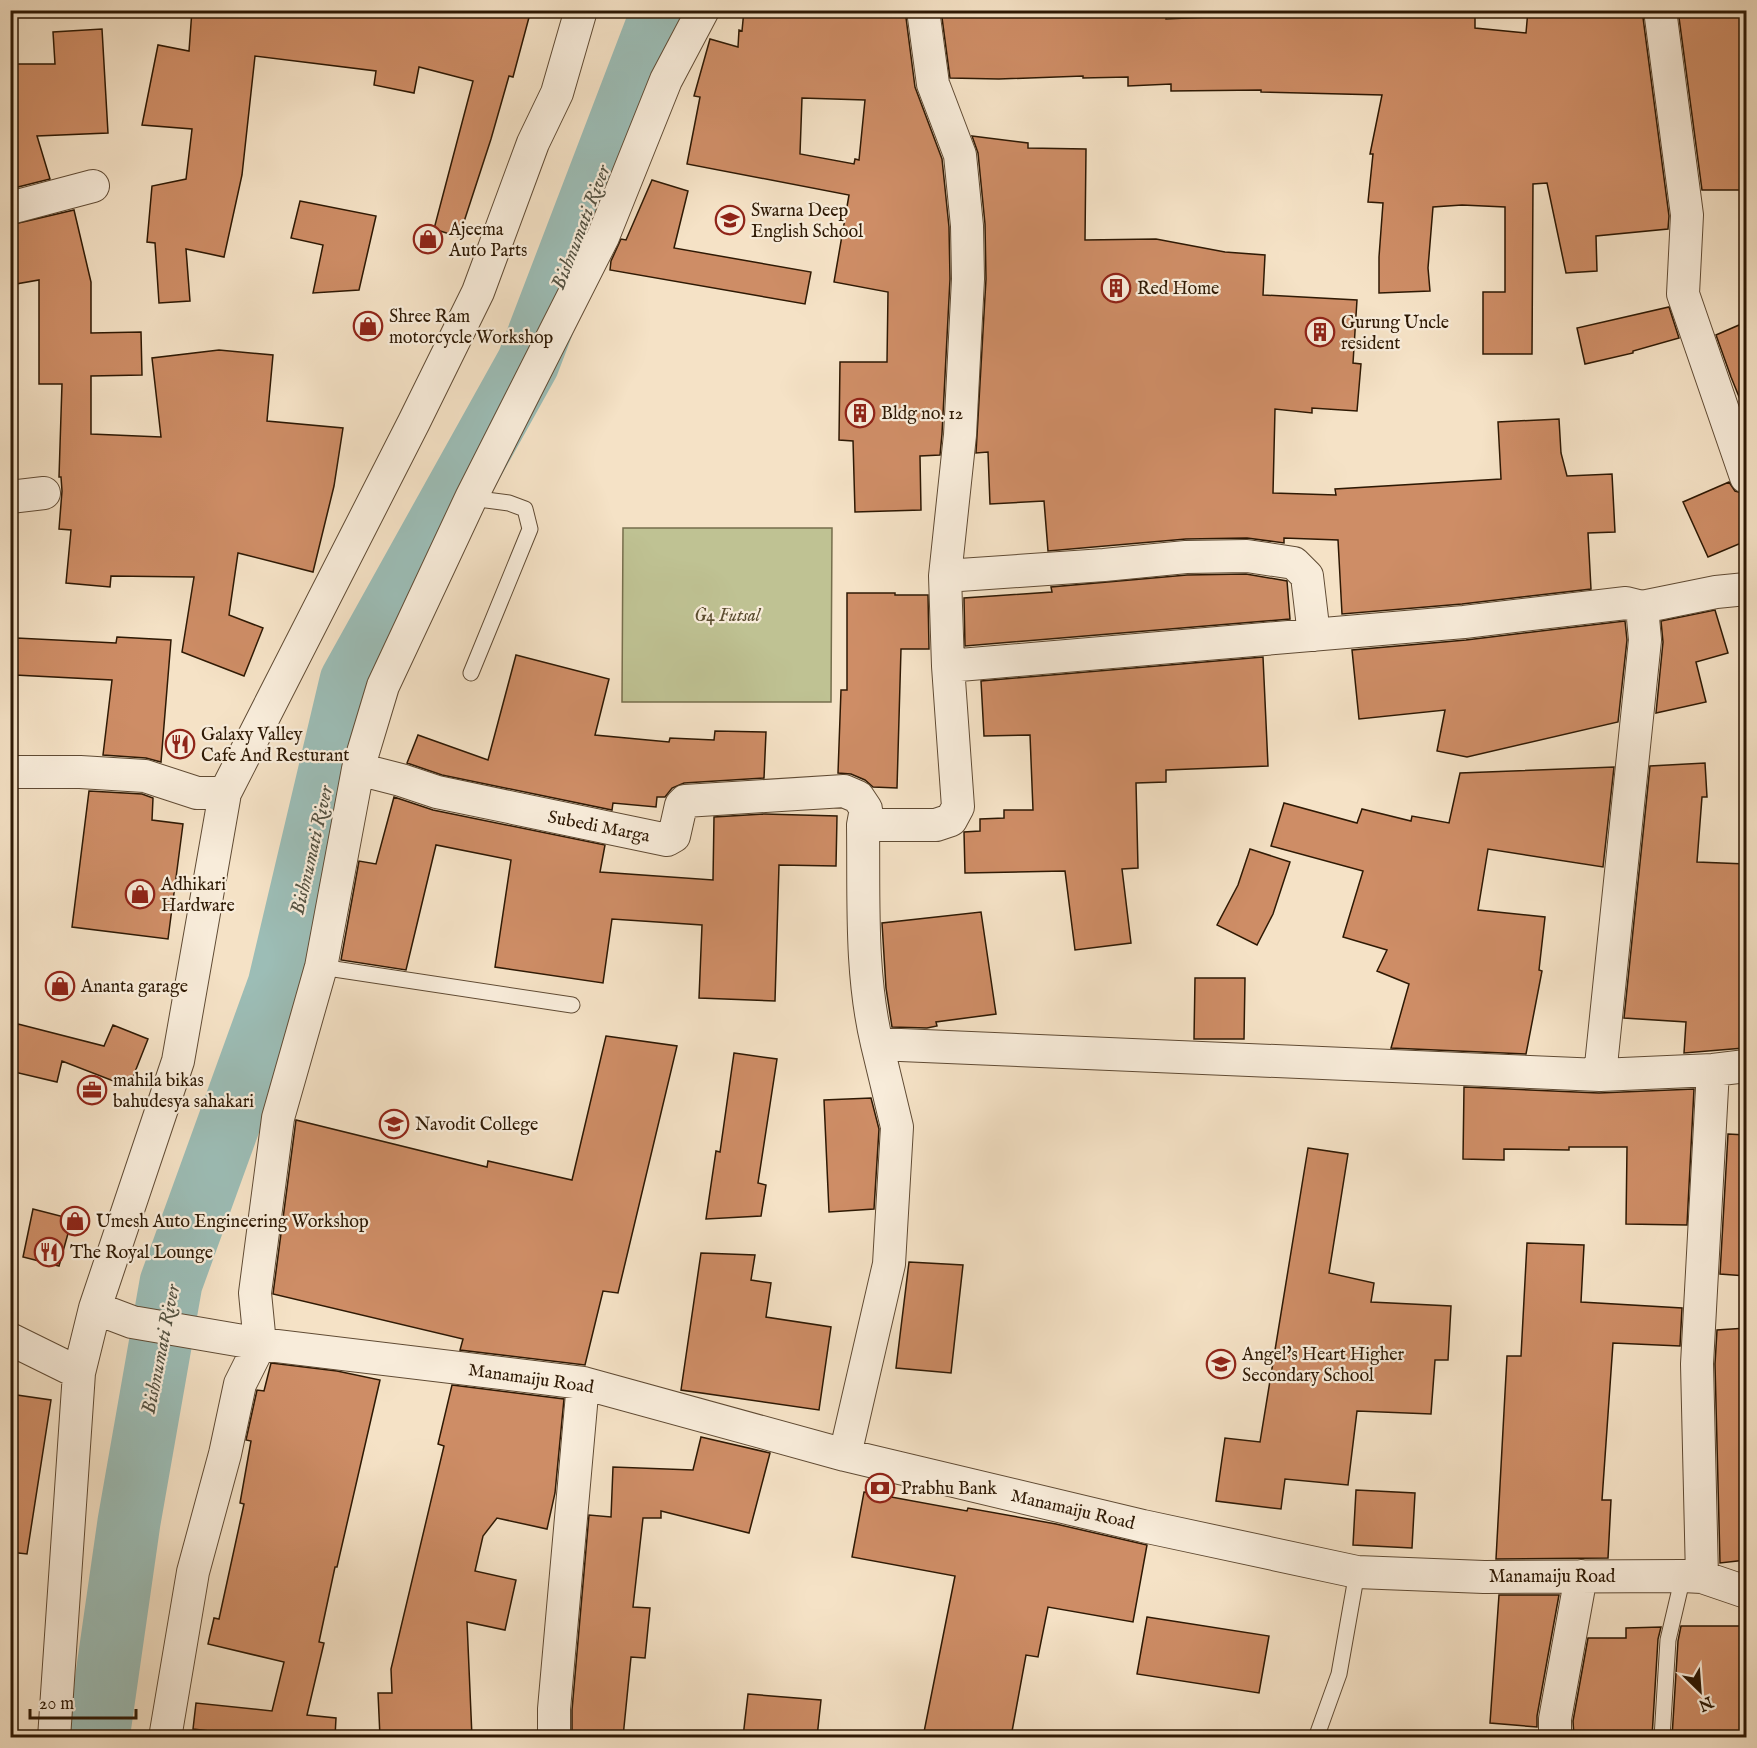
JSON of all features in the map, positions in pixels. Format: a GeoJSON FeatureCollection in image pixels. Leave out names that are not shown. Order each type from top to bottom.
{"type":"FeatureCollection","features":[{"type":"Feature","properties":{"kind":"street"},"geometry":{"type":"LineString","coordinates":[[54,1737],[79,1373],[95,1308],[178,1060],[225,793],[478,292],[533,143],[557,93],[581,10]]}},
{"type":"Feature","properties":{"kind":"street"},"geometry":{"type":"LineString","coordinates":[[165,1737],[193,1572],[225,1454],[240,1384],[261,1344],[255,1293],[279,1118],[321,967],[358,769],[383,686],[471,498],[603,237],[666,80],[703,10]]}},
{"type":"Feature","properties":{"kind":"street"},"geometry":{"type":"LineString","coordinates":[[845,1455],[889,1264],[897,1127],[870,1014],[864,926],[863,825],[936,825],[951,819],[958,807],[948,666],[945,576],[960,435],[968,279],[967,226],[960,155],[933,84],[923,10]]}},
{"type":"Feature","properties":{"kind":"street"},"geometry":{"type":"LineString","coordinates":[[1660,10],[1687,215],[1683,294],[1746,477]]}},
{"type":"Feature","properties":{"kind":"street"},"geometry":{"type":"LineString","coordinates":[[10,208],[93,186]]}},
{"type":"Feature","properties":{"kind":"street"},"geometry":{"type":"LineString","coordinates":[[10,497],[44,493]]}},
{"type":"Feature","properties":{"kind":"street"},"geometry":{"type":"LineString","coordinates":[[945,576],[1186,557],[1247,556],[1294,562],[1307,576],[1314,635]]}},
{"type":"Feature","properties":{"kind":"street"},"geometry":{"type":"LineString","coordinates":[[948,666],[1464,622],[1626,603],[1642,607],[1716,592],[1746,589]]}},
{"type":"Feature","properties":{"kind":"street"},"geometry":{"type":"LineString","coordinates":[[1600,1076],[1645,640],[1642,607]]}},
{"type":"Feature","properties":{"kind":"street","name":"Subedi Marga"},"geometry":{"type":"LineString","coordinates":[[358,769],[436,792],[667,840],[674,836],[681,805],[685,801],[844,791],[858,797],[866,809],[863,825]]}},
{"type":"Feature","properties":{"kind":"street"},"geometry":{"type":"LineString","coordinates":[[10,772],[80,772],[145,776],[197,793],[225,793]]}},
{"type":"Feature","properties":{"kind":"street"},"geometry":{"type":"LineString","coordinates":[[877,1044],[1600,1076],[1746,1066]]}},
{"type":"Feature","properties":{"kind":"street"},"geometry":{"type":"LineString","coordinates":[[1693,1576],[1697,1364],[1713,1070]]}},
{"type":"Feature","properties":{"kind":"street","name":"Manamaiju Road"},"geometry":{"type":"LineString","coordinates":[[95,1308],[132,1322],[261,1344],[583,1383],[845,1455],[1143,1526],[1357,1572],[1484,1577],[1693,1576],[1746,1592]]}},
{"type":"Feature","properties":{"kind":"street"},"geometry":{"type":"LineString","coordinates":[[10,1339],[79,1373]]}},
{"type":"Feature","properties":{"kind":"street"},"geometry":{"type":"LineString","coordinates":[[554,1737],[554,1709],[583,1383]]}},
{"type":"Feature","properties":{"kind":"street"},"geometry":{"type":"LineString","coordinates":[[1555,1737],[1554,1719],[1581,1576]]}},
{"type":"Feature","properties":{"kind":"lane"},"geometry":{"type":"LineString","coordinates":[[471,498],[509,502],[525,509],[530,529],[471,673]]}},
{"type":"Feature","properties":{"kind":"lane"},"geometry":{"type":"LineString","coordinates":[[321,967],[572,1005]]}},
{"type":"Feature","properties":{"kind":"lane"},"geometry":{"type":"LineString","coordinates":[[1316,1737],[1339,1674],[1357,1572]]}},
{"type":"Feature","properties":{"kind":"lane"},"geometry":{"type":"LineString","coordinates":[[1662,1737],[1668,1640],[1693,1576]]}},
{"type":"Feature","properties":{"kind":"green space","name":"G4 Futsal"},"geometry":{"type":"Polygon","coordinates":[[[623,528],[832,528],[831,702],[622,702],[623,528]]]}},
{"type":"Feature","properties":{"kind":"building"},"geometry":{"type":"Polygon","coordinates":[[[192,10],[531,10],[513,77],[509,76],[459,237],[434,229],[473,81],[419,67],[414,93],[374,85],[376,71],[255,56],[242,175],[224,257],[186,249],[190,301],[159,303],[155,243],[147,242],[152,186],[186,179],[192,129],[142,125],[158,45],[189,51],[192,10]]]}},
{"type":"Feature","properties":{"kind":"building"},"geometry":{"type":"Polygon","coordinates":[[[744,10],[905,10],[915,87],[942,159],[949,227],[950,279],[940,455],[920,456],[921,510],[855,512],[853,441],[839,440],[840,362],[887,362],[888,292],[834,282],[849,195],[687,164],[700,97],[694,96],[710,39],[738,47],[739,30],[742,31],[744,10]],[[802,98],[800,154],[854,164],[855,159],[859,160],[865,100],[802,98]]]}},
{"type":"Feature","properties":{"kind":"building"},"geometry":{"type":"Polygon","coordinates":[[[941,10],[1079,10],[1079,14],[1122,13],[1122,16],[1166,14],[1166,19],[1230,16],[1231,10],[1475,10],[1475,28],[1526,33],[1528,10],[1642,10],[1669,216],[1668,229],[1596,236],[1597,271],[1566,273],[1547,183],[1533,184],[1532,354],[1483,354],[1483,292],[1505,292],[1505,207],[1462,205],[1433,207],[1428,268],[1430,291],[1379,293],[1383,203],[1368,202],[1373,154],[1370,154],[1382,95],[1261,92],[1261,90],[1171,91],[1171,84],[1128,86],[1128,77],[950,78],[941,10]]]}},
{"type":"Feature","properties":{"kind":"building"},"geometry":{"type":"Polygon","coordinates":[[[1678,10],[1746,10],[1746,190],[1702,190],[1678,10]]]}},
{"type":"Feature","properties":{"kind":"building"},"geometry":{"type":"Polygon","coordinates":[[[102,29],[108,133],[37,136],[50,179],[10,189],[10,64],[55,64],[53,32],[102,29]]]}},
{"type":"Feature","properties":{"kind":"building"},"geometry":{"type":"Polygon","coordinates":[[[972,136],[1028,143],[1028,148],[1086,149],[1085,240],[1156,239],[1225,252],[1265,255],[1263,295],[1357,300],[1353,363],[1361,364],[1357,411],[1312,408],[1312,413],[1275,409],[1273,493],[1336,495],[1335,489],[1501,479],[1498,422],[1559,419],[1561,453],[1567,476],[1612,474],[1615,532],[1588,533],[1591,589],[1462,604],[1342,614],[1338,540],[1284,538],[1284,543],[1247,538],[1186,539],[1048,551],[1044,501],[990,504],[988,452],[976,453],[986,279],[985,224],[978,153],[972,136]]]}},
{"type":"Feature","properties":{"kind":"building"},"geometry":{"type":"Polygon","coordinates":[[[652,180],[688,191],[674,248],[811,272],[805,304],[610,270],[611,261],[621,239],[626,240],[652,180]]]}},
{"type":"Feature","properties":{"kind":"building"},"geometry":{"type":"Polygon","coordinates":[[[300,201],[376,216],[359,290],[313,293],[323,245],[291,238],[300,201]]]}},
{"type":"Feature","properties":{"kind":"building"},"geometry":{"type":"Polygon","coordinates":[[[74,210],[91,282],[91,333],[141,332],[142,375],[91,376],[91,434],[161,437],[152,358],[219,350],[273,355],[267,421],[343,428],[334,486],[313,572],[238,553],[229,615],[263,628],[244,676],[182,652],[194,577],[111,576],[110,587],[66,583],[71,530],[59,529],[62,491],[61,477],[59,477],[62,384],[39,384],[39,280],[10,285],[10,225],[74,210]]]}},
{"type":"Feature","properties":{"kind":"building"},"geometry":{"type":"Polygon","coordinates":[[[1669,307],[1679,338],[1633,351],[1633,353],[1585,364],[1577,328],[1669,307]]]}},
{"type":"Feature","properties":{"kind":"building"},"geometry":{"type":"Polygon","coordinates":[[[1746,322],[1746,414],[1716,335],[1746,322]]]}},
{"type":"Feature","properties":{"kind":"building"},"geometry":{"type":"Polygon","coordinates":[[[1729,482],[1735,491],[1746,494],[1746,541],[1708,557],[1683,502],[1729,482]]]}},
{"type":"Feature","properties":{"kind":"building"},"geometry":{"type":"Polygon","coordinates":[[[1246,574],[1287,581],[1290,619],[965,646],[964,598],[1052,592],[1051,587],[1187,575],[1246,574]]]}},
{"type":"Feature","properties":{"kind":"building"},"geometry":{"type":"Polygon","coordinates":[[[847,593],[928,595],[929,649],[901,649],[897,788],[873,787],[865,780],[851,774],[838,773],[841,690],[847,690],[847,593]]]}},
{"type":"Feature","properties":{"kind":"building"},"geometry":{"type":"Polygon","coordinates":[[[1715,610],[1728,653],[1696,662],[1706,702],[1656,713],[1663,642],[1661,621],[1715,610]]]}},
{"type":"Feature","properties":{"kind":"building"},"geometry":{"type":"Polygon","coordinates":[[[1625,621],[1627,640],[1618,722],[1467,757],[1437,751],[1445,710],[1359,719],[1352,650],[1466,640],[1625,621]]]}},
{"type":"Feature","properties":{"kind":"building"},"geometry":{"type":"Polygon","coordinates":[[[117,637],[171,640],[161,762],[146,758],[103,755],[112,680],[15,675],[17,638],[116,643],[117,637]]]}},
{"type":"Feature","properties":{"kind":"building"},"geometry":{"type":"Polygon","coordinates":[[[516,655],[609,679],[595,735],[669,742],[670,738],[714,740],[715,731],[766,732],[764,778],[684,783],[672,788],[665,797],[657,797],[656,807],[613,803],[612,810],[442,775],[407,763],[418,735],[488,760],[516,655]]]}},
{"type":"Feature","properties":{"kind":"building"},"geometry":{"type":"Polygon","coordinates":[[[1263,657],[1268,766],[1166,770],[1166,782],[1136,783],[1138,868],[1122,869],[1131,943],[1075,950],[1065,871],[965,873],[964,832],[980,831],[980,819],[1004,818],[1004,810],[1033,810],[1030,735],[984,736],[981,681],[1263,657]]]}},
{"type":"Feature","properties":{"kind":"building"},"geometry":{"type":"Polygon","coordinates":[[[1705,763],[1707,797],[1702,797],[1697,862],[1746,864],[1744,1048],[1684,1053],[1686,1022],[1624,1018],[1650,766],[1705,763]]]}},
{"type":"Feature","properties":{"kind":"building"},"geometry":{"type":"Polygon","coordinates":[[[1614,767],[1603,867],[1488,849],[1478,910],[1545,917],[1539,970],[1542,971],[1526,1054],[1391,1048],[1409,984],[1377,971],[1387,950],[1343,937],[1363,871],[1271,846],[1284,803],[1357,823],[1362,809],[1411,821],[1412,816],[1449,823],[1460,773],[1614,767]]]}},
{"type":"Feature","properties":{"kind":"building"},"geometry":{"type":"Polygon","coordinates":[[[89,791],[142,794],[153,798],[152,820],[183,824],[168,939],[72,927],[89,791]]]}},
{"type":"Feature","properties":{"kind":"building"},"geometry":{"type":"Polygon","coordinates":[[[394,797],[433,810],[605,845],[600,872],[713,880],[714,817],[764,814],[837,816],[836,866],[779,865],[775,1001],[699,998],[702,925],[612,919],[603,983],[495,967],[511,860],[436,845],[406,970],[341,960],[359,861],[376,864],[394,797]]]}},
{"type":"Feature","properties":{"kind":"building"},"geometry":{"type":"Polygon","coordinates":[[[1250,849],[1290,862],[1273,914],[1257,945],[1217,925],[1238,885],[1250,849]]]}},
{"type":"Feature","properties":{"kind":"building"},"geometry":{"type":"Polygon","coordinates":[[[981,912],[996,1014],[936,1022],[937,1026],[927,1028],[892,1027],[886,988],[882,923],[981,912]]]}},
{"type":"Feature","properties":{"kind":"building"},"geometry":{"type":"Polygon","coordinates":[[[1195,978],[1245,978],[1244,1039],[1194,1039],[1195,978]]]}},
{"type":"Feature","properties":{"kind":"building"},"geometry":{"type":"Polygon","coordinates":[[[18,1024],[104,1046],[113,1025],[148,1039],[129,1087],[62,1061],[57,1082],[10,1071],[13,1041],[18,1024]]]}},
{"type":"Feature","properties":{"kind":"building"},"geometry":{"type":"Polygon","coordinates":[[[606,1036],[677,1046],[618,1293],[603,1291],[585,1365],[460,1350],[463,1339],[273,1294],[296,1120],[487,1167],[488,1161],[572,1180],[606,1036]]]}},
{"type":"Feature","properties":{"kind":"building"},"geometry":{"type":"Polygon","coordinates":[[[734,1053],[777,1059],[758,1183],[766,1185],[761,1216],[706,1219],[716,1151],[720,1152],[734,1053]]]}},
{"type":"Feature","properties":{"kind":"building"},"geometry":{"type":"Polygon","coordinates":[[[1464,1087],[1599,1093],[1694,1089],[1687,1225],[1626,1224],[1627,1147],[1569,1147],[1569,1150],[1504,1149],[1504,1160],[1463,1159],[1464,1087]]]}},
{"type":"Feature","properties":{"kind":"building"},"geometry":{"type":"Polygon","coordinates":[[[871,1098],[879,1129],[874,1209],[829,1212],[824,1100],[871,1098]]]}},
{"type":"Feature","properties":{"kind":"building"},"geometry":{"type":"Polygon","coordinates":[[[1728,1134],[1746,1135],[1746,1276],[1720,1274],[1728,1134]]]}},
{"type":"Feature","properties":{"kind":"building"},"geometry":{"type":"Polygon","coordinates":[[[1308,1148],[1348,1154],[1329,1273],[1374,1283],[1371,1302],[1451,1306],[1448,1360],[1435,1360],[1431,1414],[1357,1411],[1348,1485],[1285,1479],[1281,1509],[1216,1501],[1225,1438],[1260,1442],[1308,1148]]]}},
{"type":"Feature","properties":{"kind":"building"},"geometry":{"type":"Polygon","coordinates":[[[33,1209],[72,1219],[59,1266],[23,1257],[33,1209]]]}},
{"type":"Feature","properties":{"kind":"building"},"geometry":{"type":"Polygon","coordinates":[[[1527,1243],[1584,1245],[1581,1302],[1682,1308],[1680,1346],[1613,1343],[1602,1500],[1611,1500],[1608,1558],[1496,1559],[1507,1356],[1521,1356],[1527,1243]]]}},
{"type":"Feature","properties":{"kind":"building"},"geometry":{"type":"Polygon","coordinates":[[[701,1253],[755,1255],[751,1280],[771,1283],[766,1317],[831,1327],[819,1410],[681,1390],[701,1253]]]}},
{"type":"Feature","properties":{"kind":"building"},"geometry":{"type":"Polygon","coordinates":[[[909,1262],[963,1265],[951,1373],[896,1368],[909,1262]]]}},
{"type":"Feature","properties":{"kind":"building"},"geometry":{"type":"Polygon","coordinates":[[[1746,1328],[1746,1560],[1720,1563],[1715,1364],[1717,1330],[1746,1328]]]}},
{"type":"Feature","properties":{"kind":"building"},"geometry":{"type":"Polygon","coordinates":[[[271,1363],[337,1371],[380,1380],[337,1567],[335,1567],[319,1642],[324,1643],[307,1715],[336,1718],[335,1737],[261,1737],[193,1729],[196,1703],[272,1711],[284,1662],[208,1644],[214,1618],[219,1619],[244,1504],[240,1503],[251,1441],[246,1440],[257,1390],[264,1391],[271,1363]]]}},
{"type":"Feature","properties":{"kind":"building"},"geometry":{"type":"Polygon","coordinates":[[[452,1385],[564,1399],[555,1493],[547,1529],[497,1518],[483,1536],[475,1571],[516,1580],[505,1630],[467,1622],[472,1737],[380,1737],[378,1693],[392,1693],[391,1669],[444,1446],[438,1444],[452,1385]]]}},
{"type":"Feature","properties":{"kind":"building"},"geometry":{"type":"Polygon","coordinates":[[[10,1394],[51,1400],[27,1554],[10,1552],[10,1394]]]}},
{"type":"Feature","properties":{"kind":"building"},"geometry":{"type":"Polygon","coordinates":[[[701,1437],[770,1453],[749,1533],[661,1511],[661,1518],[643,1518],[633,1607],[650,1608],[645,1658],[631,1657],[623,1737],[572,1737],[572,1710],[589,1515],[611,1517],[613,1467],[693,1470],[701,1437]]]}},
{"type":"Feature","properties":{"kind":"building"},"geometry":{"type":"Polygon","coordinates":[[[1356,1490],[1415,1493],[1412,1548],[1353,1545],[1356,1490]]]}},
{"type":"Feature","properties":{"kind":"building"},"geometry":{"type":"Polygon","coordinates":[[[864,1492],[967,1511],[968,1508],[1056,1524],[1147,1545],[1133,1622],[1048,1607],[1038,1657],[1026,1655],[1011,1737],[923,1737],[955,1576],[852,1557],[864,1492]]]}},
{"type":"Feature","properties":{"kind":"building"},"geometry":{"type":"Polygon","coordinates":[[[1499,1595],[1559,1595],[1537,1716],[1537,1727],[1490,1723],[1499,1595]]]}},
{"type":"Feature","properties":{"kind":"building"},"geometry":{"type":"Polygon","coordinates":[[[1147,1617],[1269,1636],[1259,1693],[1137,1674],[1147,1617]]]}},
{"type":"Feature","properties":{"kind":"building"},"geometry":{"type":"Polygon","coordinates":[[[1681,1626],[1746,1626],[1746,1737],[1672,1737],[1681,1626]]]}},
{"type":"Feature","properties":{"kind":"building"},"geometry":{"type":"Polygon","coordinates":[[[1661,1627],[1658,1639],[1652,1737],[1574,1737],[1573,1721],[1588,1638],[1626,1638],[1626,1628],[1661,1627]]]}},
{"type":"Feature","properties":{"kind":"building"},"geometry":{"type":"Polygon","coordinates":[[[748,1694],[821,1700],[817,1737],[743,1737],[748,1694]]]}},
{"type":"Feature","properties":{"kind":"waterway","name":"Bishnumati River"},"geometry":{"type":"LineString","coordinates":[[98,1738],[129,1522],[171,1283],[279,985],[351,681],[528,363],[663,10]]}},
{"type":"Feature","properties":{"kind":"place","name":"Swarna Deep English School"},"geometry":{"type":"Point","coordinates":[730,220]}},
{"type":"Feature","properties":{"kind":"place","name":"Ajeema Auto Parts"},"geometry":{"type":"Point","coordinates":[428,239]}},
{"type":"Feature","properties":{"kind":"place","name":"Red Home"},"geometry":{"type":"Point","coordinates":[1116,288]}},
{"type":"Feature","properties":{"kind":"place","name":"Shree Ram motorcycle Workshop"},"geometry":{"type":"Point","coordinates":[368,326]}},
{"type":"Feature","properties":{"kind":"place","name":"Gurung Uncle resident"},"geometry":{"type":"Point","coordinates":[1320,332]}},
{"type":"Feature","properties":{"kind":"place","name":"Bldg no. 12"},"geometry":{"type":"Point","coordinates":[860,413]}},
{"type":"Feature","properties":{"kind":"place","name":"Galaxy Valley Cafe And Resturant"},"geometry":{"type":"Point","coordinates":[180,744]}},
{"type":"Feature","properties":{"kind":"place","name":"Adhikari Hardware"},"geometry":{"type":"Point","coordinates":[140,894]}},
{"type":"Feature","properties":{"kind":"place","name":"Ananta garage"},"geometry":{"type":"Point","coordinates":[60,986]}},
{"type":"Feature","properties":{"kind":"place","name":"mahila bikas bahudesya sahakari"},"geometry":{"type":"Point","coordinates":[92,1090]}},
{"type":"Feature","properties":{"kind":"place","name":"Navodit College"},"geometry":{"type":"Point","coordinates":[394,1124]}},
{"type":"Feature","properties":{"kind":"place","name":"Umesh Auto Engineering Workshop"},"geometry":{"type":"Point","coordinates":[75,1221]}},
{"type":"Feature","properties":{"kind":"place","name":"The Royal Lounge"},"geometry":{"type":"Point","coordinates":[49,1252]}},
{"type":"Feature","properties":{"kind":"place","name":"Angel's Heart Higher Secondary School"},"geometry":{"type":"Point","coordinates":[1221,1364]}},
{"type":"Feature","properties":{"kind":"place","name":"Prabhu Bank"},"geometry":{"type":"Point","coordinates":[880,1488]}}]}
